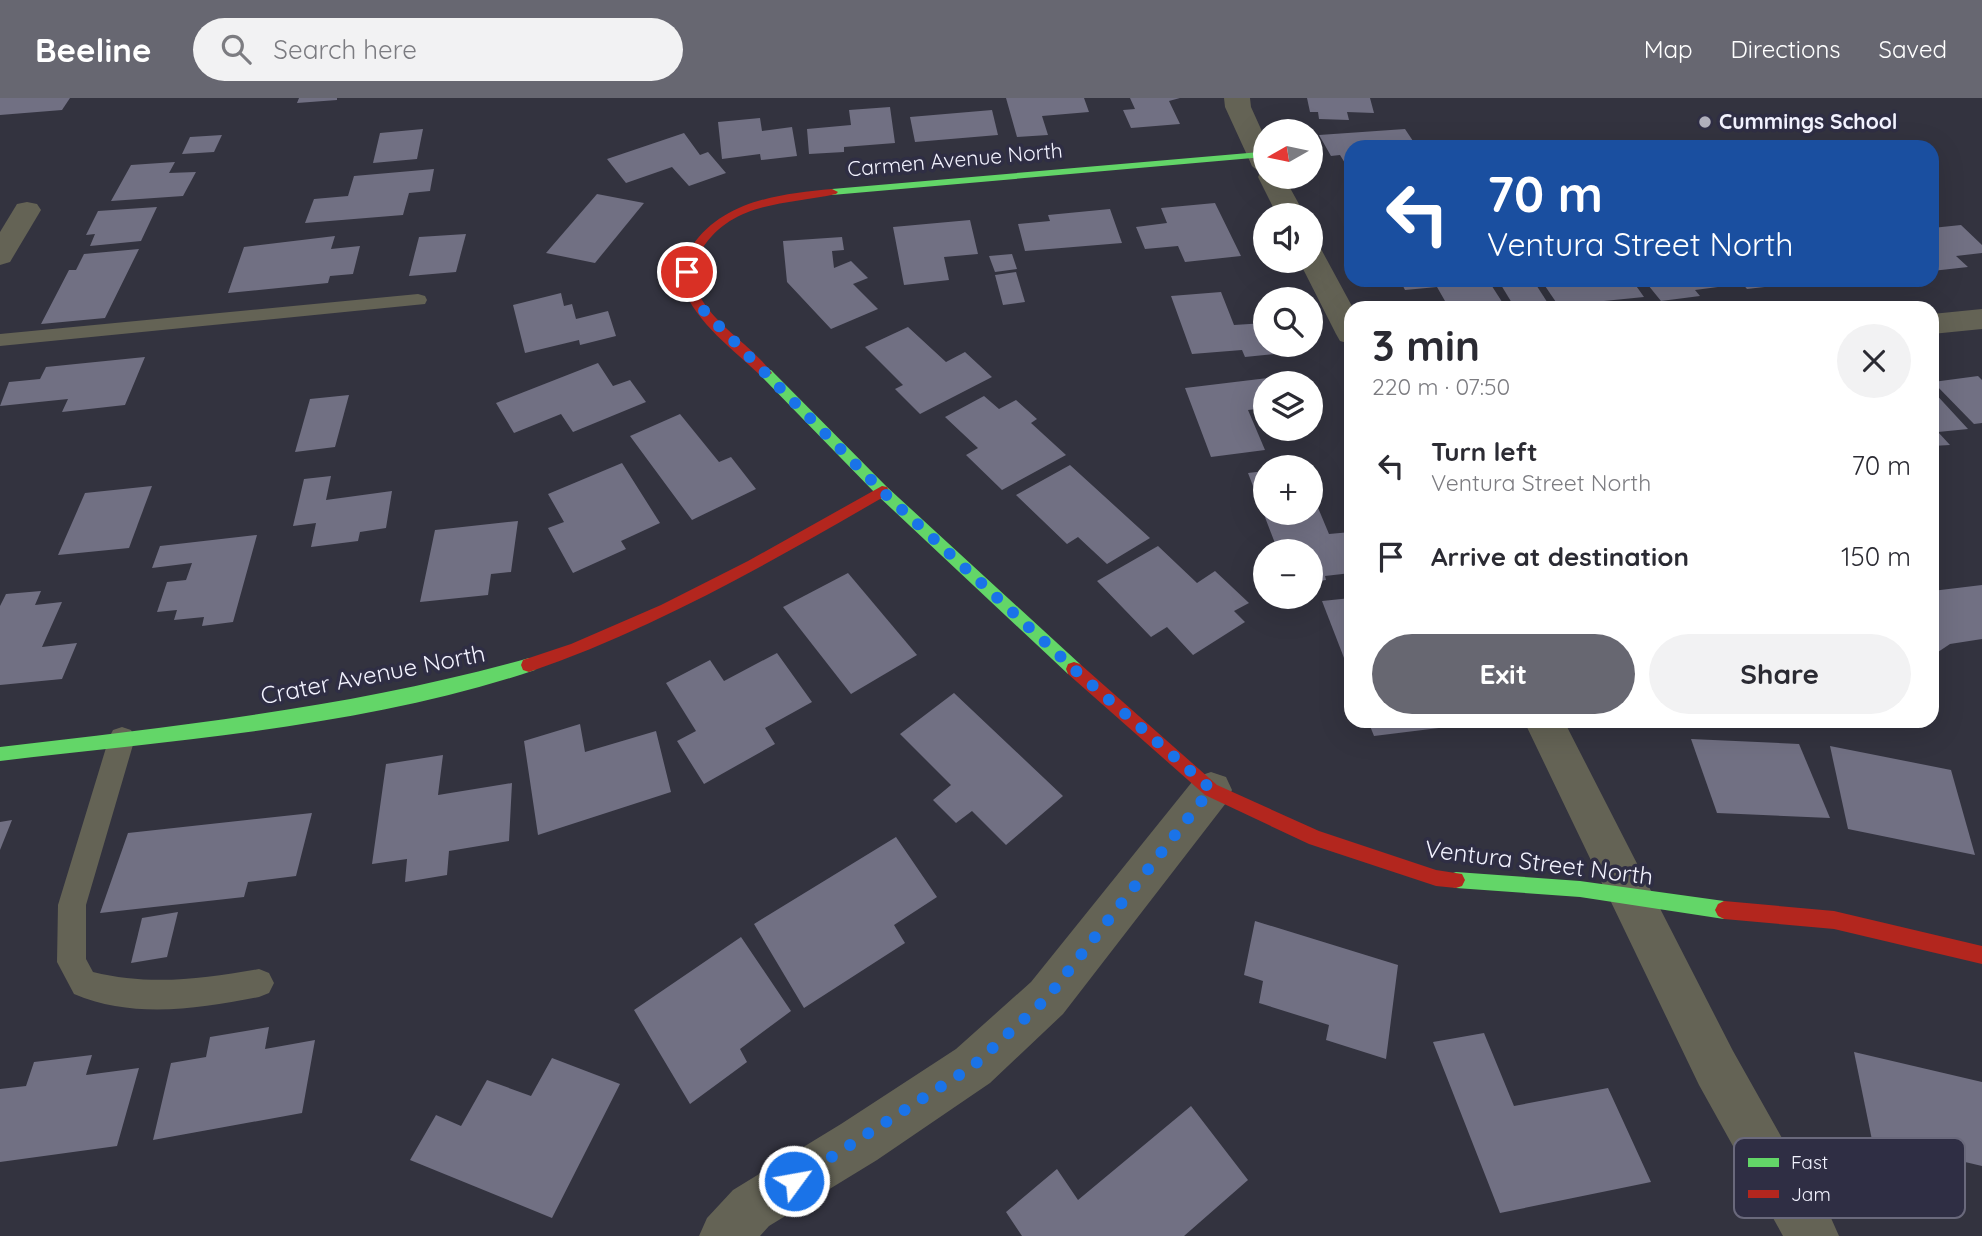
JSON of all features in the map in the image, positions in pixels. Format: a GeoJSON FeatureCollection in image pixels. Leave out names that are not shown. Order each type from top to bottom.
{"type":"FeatureCollection","features":[{"type":"Feature","properties":{"kind":"street"},"geometry":{"type":"LineString","coordinates":[[1237,98],[1238,107],[1253,140]]}},
{"type":"Feature","properties":{"kind":"street","name":"Carmen Avenue North"},"geometry":{"type":"LineString","coordinates":[[687,272],[698,245],[715,228],[737,211],[760,202],[802,195],[1253,167]]}},
{"type":"Feature","properties":{"kind":"street"},"geometry":{"type":"LineString","coordinates":[[0,257],[27,210]]}},
{"type":"Feature","properties":{"kind":"street","name":"Ventura Street North"},"geometry":{"type":"LineString","coordinates":[[687,272],[691,292],[705,312],[882,491],[1075,670],[1211,789],[1315,838],[1436,878],[1580,889],[1702,908],[1834,920],[1982,955]]}},
{"type":"Feature","properties":{"kind":"street"},"geometry":{"type":"LineString","coordinates":[[1320,273],[1344,320]]}},
{"type":"Feature","properties":{"kind":"street"},"geometry":{"type":"LineString","coordinates":[[1939,323],[1982,319]]}},
{"type":"Feature","properties":{"kind":"street","name":"Crater Avenue North"},"geometry":{"type":"LineString","coordinates":[[0,754],[415,695],[478,680],[573,651],[636,626],[729,579],[882,491]]}},
{"type":"Feature","properties":{"kind":"street"},"geometry":{"type":"LineString","coordinates":[[1548,728],[1716,1068],[1755,1138]]}},
{"type":"Feature","properties":{"kind":"street"},"geometry":{"type":"LineString","coordinates":[[725,1236],[751,1208],[859,1142],[982,1058],[1047,998],[1211,789]]}},
{"type":"Feature","properties":{"kind":"street"},"geometry":{"type":"LineString","coordinates":[[1801,1218],[1813,1236]]}},
{"type":"Feature","properties":{"kind":"lane"},"geometry":{"type":"LineString","coordinates":[[0,340],[418,300]]}},
{"type":"Feature","properties":{"kind":"lane"},"geometry":{"type":"LineString","coordinates":[[122,738],[72,905],[71,962],[84,984],[116,994],[186,996],[258,983]]}},
{"type":"Feature","properties":{"kind":"building"},"geometry":{"type":"Polygon","coordinates":[[[0,98],[70,98],[62,110],[0,115],[0,98]]]}},
{"type":"Feature","properties":{"kind":"building"},"geometry":{"type":"Polygon","coordinates":[[[299,98],[337,98],[337,100],[297,103],[299,98]]]}},
{"type":"Feature","properties":{"kind":"building"},"geometry":{"type":"Polygon","coordinates":[[[1006,98],[1084,98],[1089,112],[1042,116],[1048,135],[1017,137],[1006,98]]]}},
{"type":"Feature","properties":{"kind":"building"},"geometry":{"type":"Polygon","coordinates":[[[1130,98],[1180,98],[1169,101],[1180,124],[1131,128],[1123,110],[1135,109],[1130,98]]]}},
{"type":"Feature","properties":{"kind":"building"},"geometry":{"type":"Polygon","coordinates":[[[1307,98],[1370,98],[1374,113],[1347,112],[1349,120],[1319,119],[1318,112],[1310,112],[1307,98]]]}},
{"type":"Feature","properties":{"kind":"building"},"geometry":{"type":"Polygon","coordinates":[[[890,107],[895,143],[844,147],[844,152],[809,154],[807,129],[851,125],[849,110],[890,107]]]}},
{"type":"Feature","properties":{"kind":"building"},"geometry":{"type":"Polygon","coordinates":[[[992,110],[998,135],[915,142],[910,117],[992,110]]]}},
{"type":"Feature","properties":{"kind":"building"},"geometry":{"type":"Polygon","coordinates":[[[760,118],[762,131],[792,127],[797,156],[761,160],[760,154],[722,159],[718,122],[760,118]]]}},
{"type":"Feature","properties":{"kind":"building"},"geometry":{"type":"Polygon","coordinates":[[[423,129],[417,159],[373,163],[380,133],[423,129]]]}},
{"type":"Feature","properties":{"kind":"building"},"geometry":{"type":"Polygon","coordinates":[[[1405,129],[1412,140],[1344,140],[1344,162],[1340,155],[1331,156],[1323,142],[1323,135],[1405,129]]]}},
{"type":"Feature","properties":{"kind":"building"},"geometry":{"type":"Polygon","coordinates":[[[684,133],[700,155],[708,152],[726,173],[689,186],[672,167],[626,183],[607,159],[684,133]]]}},
{"type":"Feature","properties":{"kind":"building"},"geometry":{"type":"Polygon","coordinates":[[[222,135],[214,152],[182,154],[190,137],[222,135]]]}},
{"type":"Feature","properties":{"kind":"building"},"geometry":{"type":"Polygon","coordinates":[[[175,162],[169,173],[196,172],[183,196],[111,201],[131,165],[175,162]]]}},
{"type":"Feature","properties":{"kind":"building"},"geometry":{"type":"Polygon","coordinates":[[[434,169],[430,191],[409,193],[403,215],[305,223],[314,199],[348,196],[354,176],[434,169]]]}},
{"type":"Feature","properties":{"kind":"building"},"geometry":{"type":"Polygon","coordinates":[[[597,194],[644,203],[595,263],[546,253],[597,194]]]}},
{"type":"Feature","properties":{"kind":"building"},"geometry":{"type":"Polygon","coordinates":[[[1215,203],[1241,256],[1185,262],[1178,246],[1145,249],[1136,227],[1167,223],[1161,208],[1215,203]]]}},
{"type":"Feature","properties":{"kind":"building"},"geometry":{"type":"Polygon","coordinates":[[[157,207],[141,241],[90,246],[95,234],[86,235],[98,211],[157,207]]]}},
{"type":"Feature","properties":{"kind":"building"},"geometry":{"type":"Polygon","coordinates":[[[1110,209],[1122,243],[1025,251],[1018,224],[1050,221],[1048,215],[1110,209]]]}},
{"type":"Feature","properties":{"kind":"building"},"geometry":{"type":"Polygon","coordinates":[[[970,220],[978,254],[944,257],[949,280],[904,285],[893,227],[970,220]]]}},
{"type":"Feature","properties":{"kind":"building"},"geometry":{"type":"Polygon","coordinates":[[[1961,225],[1982,245],[1982,253],[1956,256],[1968,267],[1939,270],[1939,227],[1961,225]]]}},
{"type":"Feature","properties":{"kind":"building"},"geometry":{"type":"Polygon","coordinates":[[[466,234],[456,272],[409,276],[419,237],[466,234]]]}},
{"type":"Feature","properties":{"kind":"building"},"geometry":{"type":"Polygon","coordinates":[[[335,236],[331,249],[360,246],[353,274],[330,276],[328,283],[228,293],[244,247],[335,236]]]}},
{"type":"Feature","properties":{"kind":"building"},"geometry":{"type":"Polygon","coordinates":[[[842,237],[844,250],[832,251],[834,268],[851,261],[868,278],[853,284],[878,309],[831,329],[787,282],[783,241],[842,237]]]}},
{"type":"Feature","properties":{"kind":"building"},"geometry":{"type":"Polygon","coordinates":[[[139,249],[105,318],[41,324],[69,270],[76,270],[84,254],[139,249]]]}},
{"type":"Feature","properties":{"kind":"building"},"geometry":{"type":"Polygon","coordinates":[[[1012,254],[1017,269],[995,272],[989,256],[1012,254]]]}},
{"type":"Feature","properties":{"kind":"building"},"geometry":{"type":"Polygon","coordinates":[[[1016,272],[1025,302],[1003,305],[995,275],[1016,272]]]}},
{"type":"Feature","properties":{"kind":"building"},"geometry":{"type":"Polygon","coordinates":[[[1404,287],[1437,287],[1405,290],[1404,287]]]}},
{"type":"Feature","properties":{"kind":"building"},"geometry":{"type":"Polygon","coordinates":[[[1437,287],[1492,287],[1502,301],[1445,301],[1437,287]]]}},
{"type":"Feature","properties":{"kind":"building"},"geometry":{"type":"Polygon","coordinates":[[[1502,287],[1538,287],[1546,301],[1511,301],[1502,287]]]}},
{"type":"Feature","properties":{"kind":"building"},"geometry":{"type":"Polygon","coordinates":[[[1546,287],[1637,287],[1644,297],[1604,301],[1555,301],[1546,287]]]}},
{"type":"Feature","properties":{"kind":"building"},"geometry":{"type":"Polygon","coordinates":[[[1650,287],[1718,287],[1695,290],[1700,296],[1661,301],[1650,287]]]}},
{"type":"Feature","properties":{"kind":"building"},"geometry":{"type":"Polygon","coordinates":[[[1221,292],[1234,325],[1253,324],[1253,356],[1245,357],[1242,350],[1192,354],[1171,296],[1221,292]]]}},
{"type":"Feature","properties":{"kind":"building"},"geometry":{"type":"Polygon","coordinates":[[[561,293],[564,306],[572,304],[576,319],[608,311],[616,336],[580,345],[579,340],[525,353],[513,305],[561,293]]]}},
{"type":"Feature","properties":{"kind":"building"},"geometry":{"type":"Polygon","coordinates":[[[908,327],[946,362],[965,352],[992,377],[920,414],[895,389],[903,385],[865,347],[908,327]]]}},
{"type":"Feature","properties":{"kind":"building"},"geometry":{"type":"Polygon","coordinates":[[[145,357],[125,405],[62,412],[68,399],[0,406],[9,382],[40,379],[46,367],[145,357]]]}},
{"type":"Feature","properties":{"kind":"building"},"geometry":{"type":"Polygon","coordinates":[[[598,363],[613,386],[630,380],[646,402],[573,432],[561,414],[514,433],[496,403],[598,363]]]}},
{"type":"Feature","properties":{"kind":"building"},"geometry":{"type":"Polygon","coordinates":[[[1978,376],[1982,380],[1982,423],[1974,424],[1939,388],[1939,381],[1978,376]]]}},
{"type":"Feature","properties":{"kind":"building"},"geometry":{"type":"Polygon","coordinates":[[[1253,380],[1253,409],[1248,410],[1253,422],[1253,441],[1261,441],[1265,450],[1211,457],[1185,388],[1253,380]]]}},
{"type":"Feature","properties":{"kind":"building"},"geometry":{"type":"Polygon","coordinates":[[[349,395],[335,447],[295,452],[310,399],[349,395]]]}},
{"type":"Feature","properties":{"kind":"building"},"geometry":{"type":"Polygon","coordinates":[[[984,396],[999,409],[1016,400],[1037,419],[1031,423],[1066,455],[1002,490],[966,455],[978,448],[945,417],[984,396]]]}},
{"type":"Feature","properties":{"kind":"building"},"geometry":{"type":"Polygon","coordinates":[[[1939,398],[1968,429],[1939,432],[1939,398]]]}},
{"type":"Feature","properties":{"kind":"building"},"geometry":{"type":"Polygon","coordinates":[[[680,414],[719,462],[731,457],[756,489],[692,520],[630,436],[680,414]]]}},
{"type":"Feature","properties":{"kind":"building"},"geometry":{"type":"Polygon","coordinates":[[[1939,433],[1950,445],[1939,446],[1939,433]]]}},
{"type":"Feature","properties":{"kind":"building"},"geometry":{"type":"Polygon","coordinates":[[[622,463],[660,523],[621,541],[626,549],[573,573],[548,528],[564,522],[548,494],[622,463]]]}},
{"type":"Feature","properties":{"kind":"building"},"geometry":{"type":"Polygon","coordinates":[[[1070,465],[1150,538],[1107,564],[1078,537],[1067,544],[1016,495],[1070,465]]]}},
{"type":"Feature","properties":{"kind":"building"},"geometry":{"type":"Polygon","coordinates":[[[1253,472],[1253,486],[1248,473],[1253,472]]]}},
{"type":"Feature","properties":{"kind":"building"},"geometry":{"type":"Polygon","coordinates":[[[331,476],[326,500],[392,491],[386,528],[360,532],[358,541],[311,547],[316,523],[293,526],[304,479],[331,476]]]}},
{"type":"Feature","properties":{"kind":"building"},"geometry":{"type":"Polygon","coordinates":[[[152,486],[129,548],[58,555],[85,493],[152,486]]]}},
{"type":"Feature","properties":{"kind":"building"},"geometry":{"type":"Polygon","coordinates":[[[1323,520],[1329,534],[1344,533],[1344,574],[1325,576],[1326,580],[1323,580],[1323,539],[1273,539],[1268,525],[1323,525],[1323,520]]]}},
{"type":"Feature","properties":{"kind":"building"},"geometry":{"type":"Polygon","coordinates":[[[518,521],[511,572],[491,574],[488,595],[420,602],[435,530],[518,521]]]}},
{"type":"Feature","properties":{"kind":"building"},"geometry":{"type":"Polygon","coordinates":[[[257,535],[233,622],[202,626],[204,617],[174,620],[177,610],[157,612],[167,582],[186,580],[192,563],[152,568],[160,546],[257,535]]]}},
{"type":"Feature","properties":{"kind":"building"},"geometry":{"type":"Polygon","coordinates":[[[1158,546],[1197,583],[1215,571],[1249,603],[1234,611],[1245,622],[1193,655],[1167,627],[1151,637],[1097,581],[1158,546]]]}},
{"type":"Feature","properties":{"kind":"building"},"geometry":{"type":"Polygon","coordinates":[[[848,573],[917,655],[851,694],[783,607],[848,573]]]}},
{"type":"Feature","properties":{"kind":"building"},"geometry":{"type":"Polygon","coordinates":[[[1982,585],[1982,639],[1950,644],[1939,651],[1939,590],[1982,585]]]}},
{"type":"Feature","properties":{"kind":"building"},"geometry":{"type":"Polygon","coordinates":[[[41,591],[35,605],[62,602],[42,647],[77,643],[62,679],[0,685],[0,606],[6,594],[41,591]]]}},
{"type":"Feature","properties":{"kind":"building"},"geometry":{"type":"Polygon","coordinates":[[[1344,599],[1344,658],[1323,604],[1323,601],[1344,599]]]}},
{"type":"Feature","properties":{"kind":"building"},"geometry":{"type":"Polygon","coordinates":[[[777,653],[812,702],[765,728],[775,744],[704,784],[677,741],[696,731],[666,683],[710,660],[724,681],[777,653]]]}},
{"type":"Feature","properties":{"kind":"building"},"geometry":{"type":"Polygon","coordinates":[[[954,693],[1063,796],[1006,845],[972,811],[956,823],[933,800],[951,785],[900,734],[954,693]]]}},
{"type":"Feature","properties":{"kind":"building"},"geometry":{"type":"Polygon","coordinates":[[[580,724],[585,752],[656,731],[671,792],[538,835],[524,741],[580,724]]]}},
{"type":"Feature","properties":{"kind":"building"},"geometry":{"type":"Polygon","coordinates":[[[1371,728],[1439,728],[1374,736],[1371,728]]]}},
{"type":"Feature","properties":{"kind":"building"},"geometry":{"type":"Polygon","coordinates":[[[1691,739],[1799,744],[1830,818],[1717,813],[1691,739]]]}},
{"type":"Feature","properties":{"kind":"building"},"geometry":{"type":"Polygon","coordinates":[[[1830,746],[1951,770],[1975,855],[1848,829],[1830,746]]]}},
{"type":"Feature","properties":{"kind":"building"},"geometry":{"type":"Polygon","coordinates":[[[443,755],[438,795],[512,783],[509,841],[449,851],[447,875],[405,882],[407,859],[372,864],[386,764],[443,755]]]}},
{"type":"Feature","properties":{"kind":"building"},"geometry":{"type":"Polygon","coordinates":[[[312,813],[296,876],[248,882],[244,897],[100,913],[128,833],[312,813]]]}},
{"type":"Feature","properties":{"kind":"building"},"geometry":{"type":"Polygon","coordinates":[[[12,820],[0,850],[0,822],[12,820]]]}},
{"type":"Feature","properties":{"kind":"building"},"geometry":{"type":"Polygon","coordinates":[[[896,837],[937,897],[894,925],[905,943],[804,1008],[754,924],[896,837]]]}},
{"type":"Feature","properties":{"kind":"building"},"geometry":{"type":"Polygon","coordinates":[[[178,912],[167,957],[131,963],[142,918],[178,912]]]}},
{"type":"Feature","properties":{"kind":"building"},"geometry":{"type":"Polygon","coordinates":[[[1255,921],[1398,965],[1386,1059],[1326,1040],[1329,1025],[1259,1003],[1263,981],[1244,975],[1255,921]]]}},
{"type":"Feature","properties":{"kind":"building"},"geometry":{"type":"Polygon","coordinates":[[[741,937],[791,1011],[740,1049],[747,1062],[690,1104],[634,1010],[741,937]]]}},
{"type":"Feature","properties":{"kind":"building"},"geometry":{"type":"Polygon","coordinates":[[[269,1027],[265,1049],[315,1040],[302,1113],[153,1140],[171,1063],[206,1057],[210,1037],[269,1027]]]}},
{"type":"Feature","properties":{"kind":"building"},"geometry":{"type":"Polygon","coordinates":[[[1484,1033],[1514,1106],[1608,1088],[1651,1182],[1500,1213],[1433,1042],[1484,1033]]]}},
{"type":"Feature","properties":{"kind":"building"},"geometry":{"type":"Polygon","coordinates":[[[1854,1052],[1982,1082],[1982,1166],[1965,1162],[1965,1138],[1872,1138],[1854,1052]]]}},
{"type":"Feature","properties":{"kind":"building"},"geometry":{"type":"Polygon","coordinates":[[[92,1055],[86,1075],[139,1068],[117,1146],[0,1162],[0,1089],[26,1086],[34,1062],[92,1055]]]}},
{"type":"Feature","properties":{"kind":"building"},"geometry":{"type":"Polygon","coordinates":[[[552,1058],[620,1084],[552,1218],[410,1160],[436,1115],[461,1126],[487,1080],[531,1096],[552,1058]]]}},
{"type":"Feature","properties":{"kind":"building"},"geometry":{"type":"Polygon","coordinates":[[[1191,1106],[1248,1180],[1184,1236],[1022,1236],[1006,1212],[1057,1169],[1078,1200],[1191,1106]]]}},
{"type":"Feature","properties":{"kind":"traffic: fast"},"geometry":{"type":"LineString","coordinates":[[832,192],[1253,156]]}},
{"type":"Feature","properties":{"kind":"traffic: fast"},"geometry":{"type":"LineString","coordinates":[[766,373],[882,491],[1074,669]]}},
{"type":"Feature","properties":{"kind":"traffic: fast"},"geometry":{"type":"LineString","coordinates":[[0,754],[333,711],[464,683],[529,665]]}},
{"type":"Feature","properties":{"kind":"traffic: fast"},"geometry":{"type":"LineString","coordinates":[[1456,880],[1580,889],[1724,910]]}},
{"type":"Feature","properties":{"kind":"traffic: jam"},"geometry":{"type":"LineString","coordinates":[[766,373],[704,312],[690,289],[690,261],[706,235],[736,212],[773,200],[832,192]]}},
{"type":"Feature","properties":{"kind":"traffic: jam"},"geometry":{"type":"LineString","coordinates":[[529,665],[667,610],[753,565],[882,491]]}},
{"type":"Feature","properties":{"kind":"traffic: jam"},"geometry":{"type":"LineString","coordinates":[[1074,669],[1211,790],[1315,838],[1436,878],[1456,880]]}},
{"type":"Feature","properties":{"kind":"traffic: jam"},"geometry":{"type":"LineString","coordinates":[[1724,910],[1834,920],[1982,955]]}},
{"type":"Feature","properties":{"kind":"place","name":"Cummings School"},"geometry":{"type":"Point","coordinates":[1705,122]}},
{"type":"Feature","properties":{"kind":"route"},"geometry":{"type":"LineString","coordinates":[[687,272],[691,292],[705,312],[882,491],[1075,670],[1211,789],[1047,998],[973,1066],[859,1142],[794,1181]]}}]}
